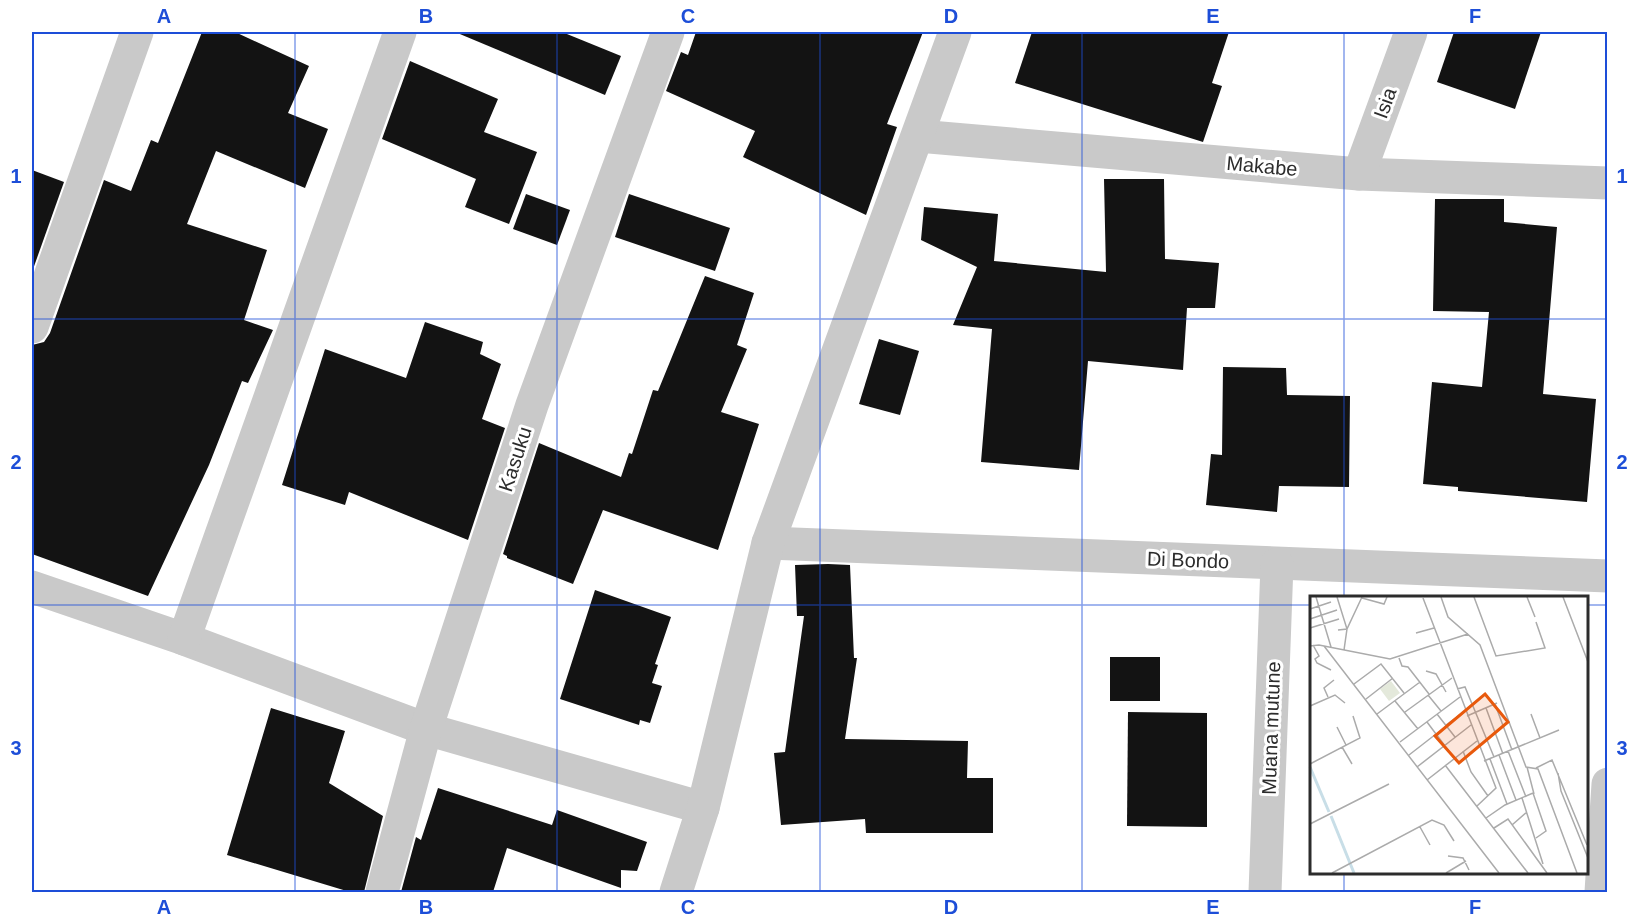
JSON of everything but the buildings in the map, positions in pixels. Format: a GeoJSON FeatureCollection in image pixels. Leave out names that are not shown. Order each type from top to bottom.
{"type":"FeatureCollection","features":[{"type":"Feature","properties":{"kind":"street"},"geometry":{"type":"LineString","coordinates":[[32,327],[137,32]]}},
{"type":"Feature","properties":{"kind":"street"},"geometry":{"type":"LineString","coordinates":[[184,639],[400,32]]}},
{"type":"Feature","properties":{"kind":"street","name":"Kasuku"},"geometry":{"type":"LineString","coordinates":[[382,892],[426,729],[532,405],[668,32]]}},
{"type":"Feature","properties":{"kind":"street"},"geometry":{"type":"LineString","coordinates":[[676,892],[703,808],[768,543],[955,32]]}},
{"type":"Feature","properties":{"kind":"street","name":"Isia"},"geometry":{"type":"LineString","coordinates":[[1359,174],[1411,32]]}},
{"type":"Feature","properties":{"kind":"street","name":"Makabe"},"geometry":{"type":"LineString","coordinates":[[918,136],[1359,174],[1608,183]]}},
{"type":"Feature","properties":{"kind":"street","name":"Di Bondo"},"geometry":{"type":"LineString","coordinates":[[768,543],[1608,576]]}},
{"type":"Feature","properties":{"kind":"street","name":"Muana mutune"},"geometry":{"type":"LineString","coordinates":[[1265,892],[1277,564]]}},
{"type":"Feature","properties":{"kind":"street"},"geometry":{"type":"LineString","coordinates":[[32,587],[184,639],[426,729],[703,808]]}},
{"type":"Feature","properties":{"kind":"street"},"geometry":{"type":"LineString","coordinates":[[1601,892],[1608,784]]}}]}
